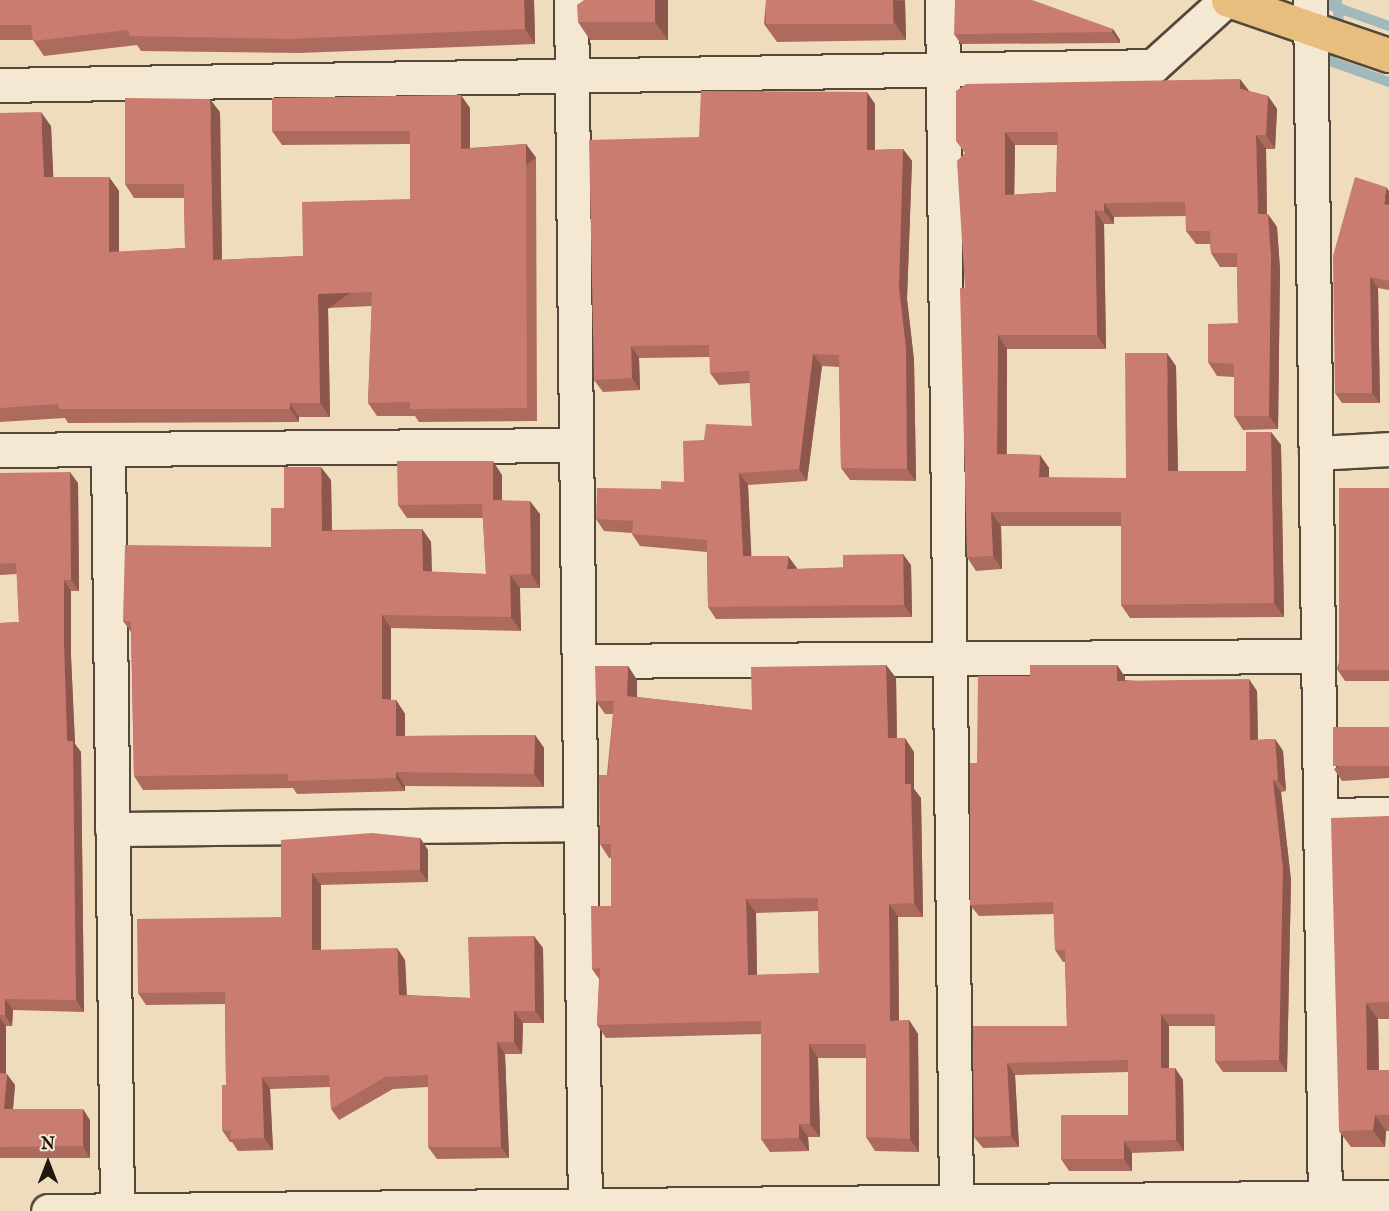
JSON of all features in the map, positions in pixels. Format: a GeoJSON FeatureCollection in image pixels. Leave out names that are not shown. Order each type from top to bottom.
{"type":"FeatureCollection","features":[{"type":"Feature","properties":{"kind":"main road"},"geometry":{"type":"LineString","coordinates":[[1227,0],[1310,13],[1389,54]]}},
{"type":"Feature","properties":{"kind":"street"},"geometry":{"type":"LineString","coordinates":[[571,0],[585,1208]]}},
{"type":"Feature","properties":{"kind":"street"},"geometry":{"type":"LineString","coordinates":[[942,0],[956,1200]]}},
{"type":"Feature","properties":{"kind":"street"},"geometry":{"type":"LineString","coordinates":[[0,85],[572,73],[1153,66],[1227,0]]}},
{"type":"Feature","properties":{"kind":"street"},"geometry":{"type":"LineString","coordinates":[[1310,13],[1325,1205]]}},
{"type":"Feature","properties":{"kind":"street"},"geometry":{"type":"LineString","coordinates":[[0,450],[576,445]]}},
{"type":"Feature","properties":{"kind":"street"},"geometry":{"type":"LineString","coordinates":[[1316,453],[1389,449]]}},
{"type":"Feature","properties":{"kind":"street"},"geometry":{"type":"LineString","coordinates":[[108,450],[117,1210]]}},
{"type":"Feature","properties":{"kind":"street"},"geometry":{"type":"LineString","coordinates":[[579,661],[1318,656]]}},
{"type":"Feature","properties":{"kind":"street"},"geometry":{"type":"LineString","coordinates":[[1320,815],[1389,814]]}},
{"type":"Feature","properties":{"kind":"street"},"geometry":{"type":"LineString","coordinates":[[112,829],[580,824]]}},
{"type":"Feature","properties":{"kind":"street"},"geometry":{"type":"LineString","coordinates":[[48,1211],[585,1208],[956,1200],[1325,1205],[1389,1197]]}},
{"type":"Feature","properties":{"kind":"building"},"geometry":{"type":"Polygon","coordinates":[[[0,0],[524,0],[525,29],[289,39],[130,36],[128,30],[33,41],[31,25],[0,25],[0,0]]]}},
{"type":"Feature","properties":{"kind":"building"},"geometry":{"type":"Polygon","coordinates":[[[584,0],[655,0],[655,22],[578,22],[577,5],[584,0]]]}},
{"type":"Feature","properties":{"kind":"building"},"geometry":{"type":"Polygon","coordinates":[[[766,0],[893,0],[893,24],[766,24],[766,0]]]}},
{"type":"Feature","properties":{"kind":"building"},"geometry":{"type":"Polygon","coordinates":[[[955,0],[1032,0],[1113,29],[1112,32],[954,34],[955,0]]]}},
{"type":"Feature","properties":{"kind":"building"},"geometry":{"type":"Polygon","coordinates":[[[1240,79],[1240,89],[1268,96],[1266,135],[1256,135],[1258,214],[1268,214],[1271,256],[1269,416],[1234,416],[1234,364],[1208,362],[1208,324],[1238,323],[1237,253],[1211,253],[1210,231],[1186,231],[1185,202],[1104,203],[1104,211],[1095,210],[1097,335],[998,335],[997,454],[1040,455],[1039,477],[1126,478],[1125,353],[1167,353],[1168,471],[1246,471],[1246,432],[1271,432],[1274,603],[1121,605],[1121,512],[991,512],[993,556],[967,557],[960,288],[965,288],[957,161],[965,153],[956,141],[956,91],[966,84],[1240,79]],[[1005,132],[1005,195],[1056,192],[1058,132],[1005,132]]]}},
{"type":"Feature","properties":{"kind":"building"},"geometry":{"type":"Polygon","coordinates":[[[701,91],[867,92],[867,150],[903,149],[899,287],[906,348],[907,469],[841,468],[839,355],[813,354],[799,469],[739,473],[743,556],[788,556],[787,569],[843,568],[843,555],[903,554],[904,605],[708,607],[707,540],[632,534],[633,521],[596,519],[597,488],[661,489],[661,481],[684,482],[683,441],[704,440],[706,424],[752,426],[749,371],[710,373],[709,345],[631,346],[632,378],[594,380],[589,140],[699,137],[701,91]]]}},
{"type":"Feature","properties":{"kind":"building"},"geometry":{"type":"Polygon","coordinates":[[[461,95],[461,149],[526,144],[527,408],[410,409],[410,402],[368,403],[372,292],[318,294],[320,403],[290,403],[290,409],[59,409],[58,404],[0,408],[0,113],[41,112],[44,177],[109,177],[109,252],[185,248],[184,184],[125,184],[125,98],[210,99],[213,260],[303,256],[302,202],[410,199],[410,131],[272,131],[272,98],[461,95]]]}},
{"type":"Feature","properties":{"kind":"building"},"geometry":{"type":"Polygon","coordinates":[[[1355,177],[1386,187],[1384,204],[1389,205],[1389,281],[1370,277],[1372,393],[1335,393],[1333,256],[1355,177]]]}},
{"type":"Feature","properties":{"kind":"building"},"geometry":{"type":"Polygon","coordinates":[[[397,461],[493,461],[493,500],[530,501],[531,574],[505,575],[510,575],[511,617],[382,615],[382,699],[396,700],[396,736],[535,735],[534,774],[396,772],[396,778],[288,781],[288,774],[134,776],[131,621],[123,621],[125,545],[271,547],[271,508],[284,508],[284,467],[321,467],[322,531],[422,529],[423,571],[486,574],[482,504],[398,505],[397,461]]]}},
{"type":"Feature","properties":{"kind":"building"},"geometry":{"type":"Polygon","coordinates":[[[70,472],[71,580],[64,580],[64,645],[67,741],[73,741],[76,1000],[5,999],[5,1015],[0,1015],[0,623],[19,622],[16,563],[0,564],[0,473],[70,472]]]}},
{"type":"Feature","properties":{"kind":"building"},"geometry":{"type":"Polygon","coordinates":[[[1339,488],[1389,488],[1389,670],[1339,670],[1339,488]]]}},
{"type":"Feature","properties":{"kind":"building"},"geometry":{"type":"Polygon","coordinates":[[[886,665],[888,738],[905,738],[905,784],[911,784],[914,903],[889,904],[890,1021],[909,1020],[910,1139],[866,1137],[866,1044],[809,1044],[810,1124],[799,1124],[799,1138],[761,1139],[761,1021],[597,1025],[600,968],[592,969],[591,906],[611,906],[611,844],[600,844],[599,775],[608,775],[614,701],[596,701],[595,666],[628,666],[627,696],[752,710],[751,667],[886,665]],[[818,898],[746,899],[748,975],[819,973],[818,898]]]}},
{"type":"Feature","properties":{"kind":"building"},"geometry":{"type":"Polygon","coordinates":[[[1030,665],[1117,665],[1117,681],[1249,679],[1250,740],[1275,739],[1278,780],[1273,780],[1283,868],[1279,1060],[1215,1061],[1215,1014],[1161,1014],[1161,1068],[1175,1068],[1176,1140],[1124,1141],[1124,1159],[1061,1159],[1061,1115],[1128,1115],[1128,1060],[1007,1063],[1011,1136],[974,1137],[973,1026],[1067,1026],[1065,950],[1055,950],[1053,902],[970,905],[970,763],[977,763],[978,676],[1030,676],[1030,665]]]}},
{"type":"Feature","properties":{"kind":"building"},"geometry":{"type":"Polygon","coordinates":[[[1333,727],[1389,727],[1389,766],[1333,766],[1333,727]]]}},
{"type":"Feature","properties":{"kind":"building"},"geometry":{"type":"Polygon","coordinates":[[[1389,816],[1389,1002],[1366,1003],[1367,1070],[1389,1070],[1389,1115],[1375,1115],[1373,1130],[1339,1131],[1331,818],[1389,816]]]}},
{"type":"Feature","properties":{"kind":"building"},"geometry":{"type":"Polygon","coordinates":[[[372,833],[420,838],[420,870],[312,873],[312,950],[397,948],[399,995],[470,998],[468,937],[534,936],[535,1011],[514,1011],[514,1042],[497,1042],[501,1147],[428,1147],[428,1075],[385,1077],[331,1109],[329,1075],[262,1077],[264,1138],[230,1139],[231,1131],[222,1130],[222,1085],[226,1085],[225,992],[138,993],[137,919],[281,917],[281,840],[372,833]]]}},
{"type":"Feature","properties":{"kind":"building"},"geometry":{"type":"Polygon","coordinates":[[[0,1073],[7,1074],[4,1109],[83,1109],[83,1146],[0,1147],[0,1073]]]}},
{"type":"Feature","properties":{"kind":"waterway"},"geometry":{"type":"LineString","coordinates":[[1316,0],[1389,26]]}},
{"type":"Feature","properties":{"kind":"waterway"},"geometry":{"type":"LineString","coordinates":[[1337,0],[1340,37],[1330,61],[1389,82]]}}]}
